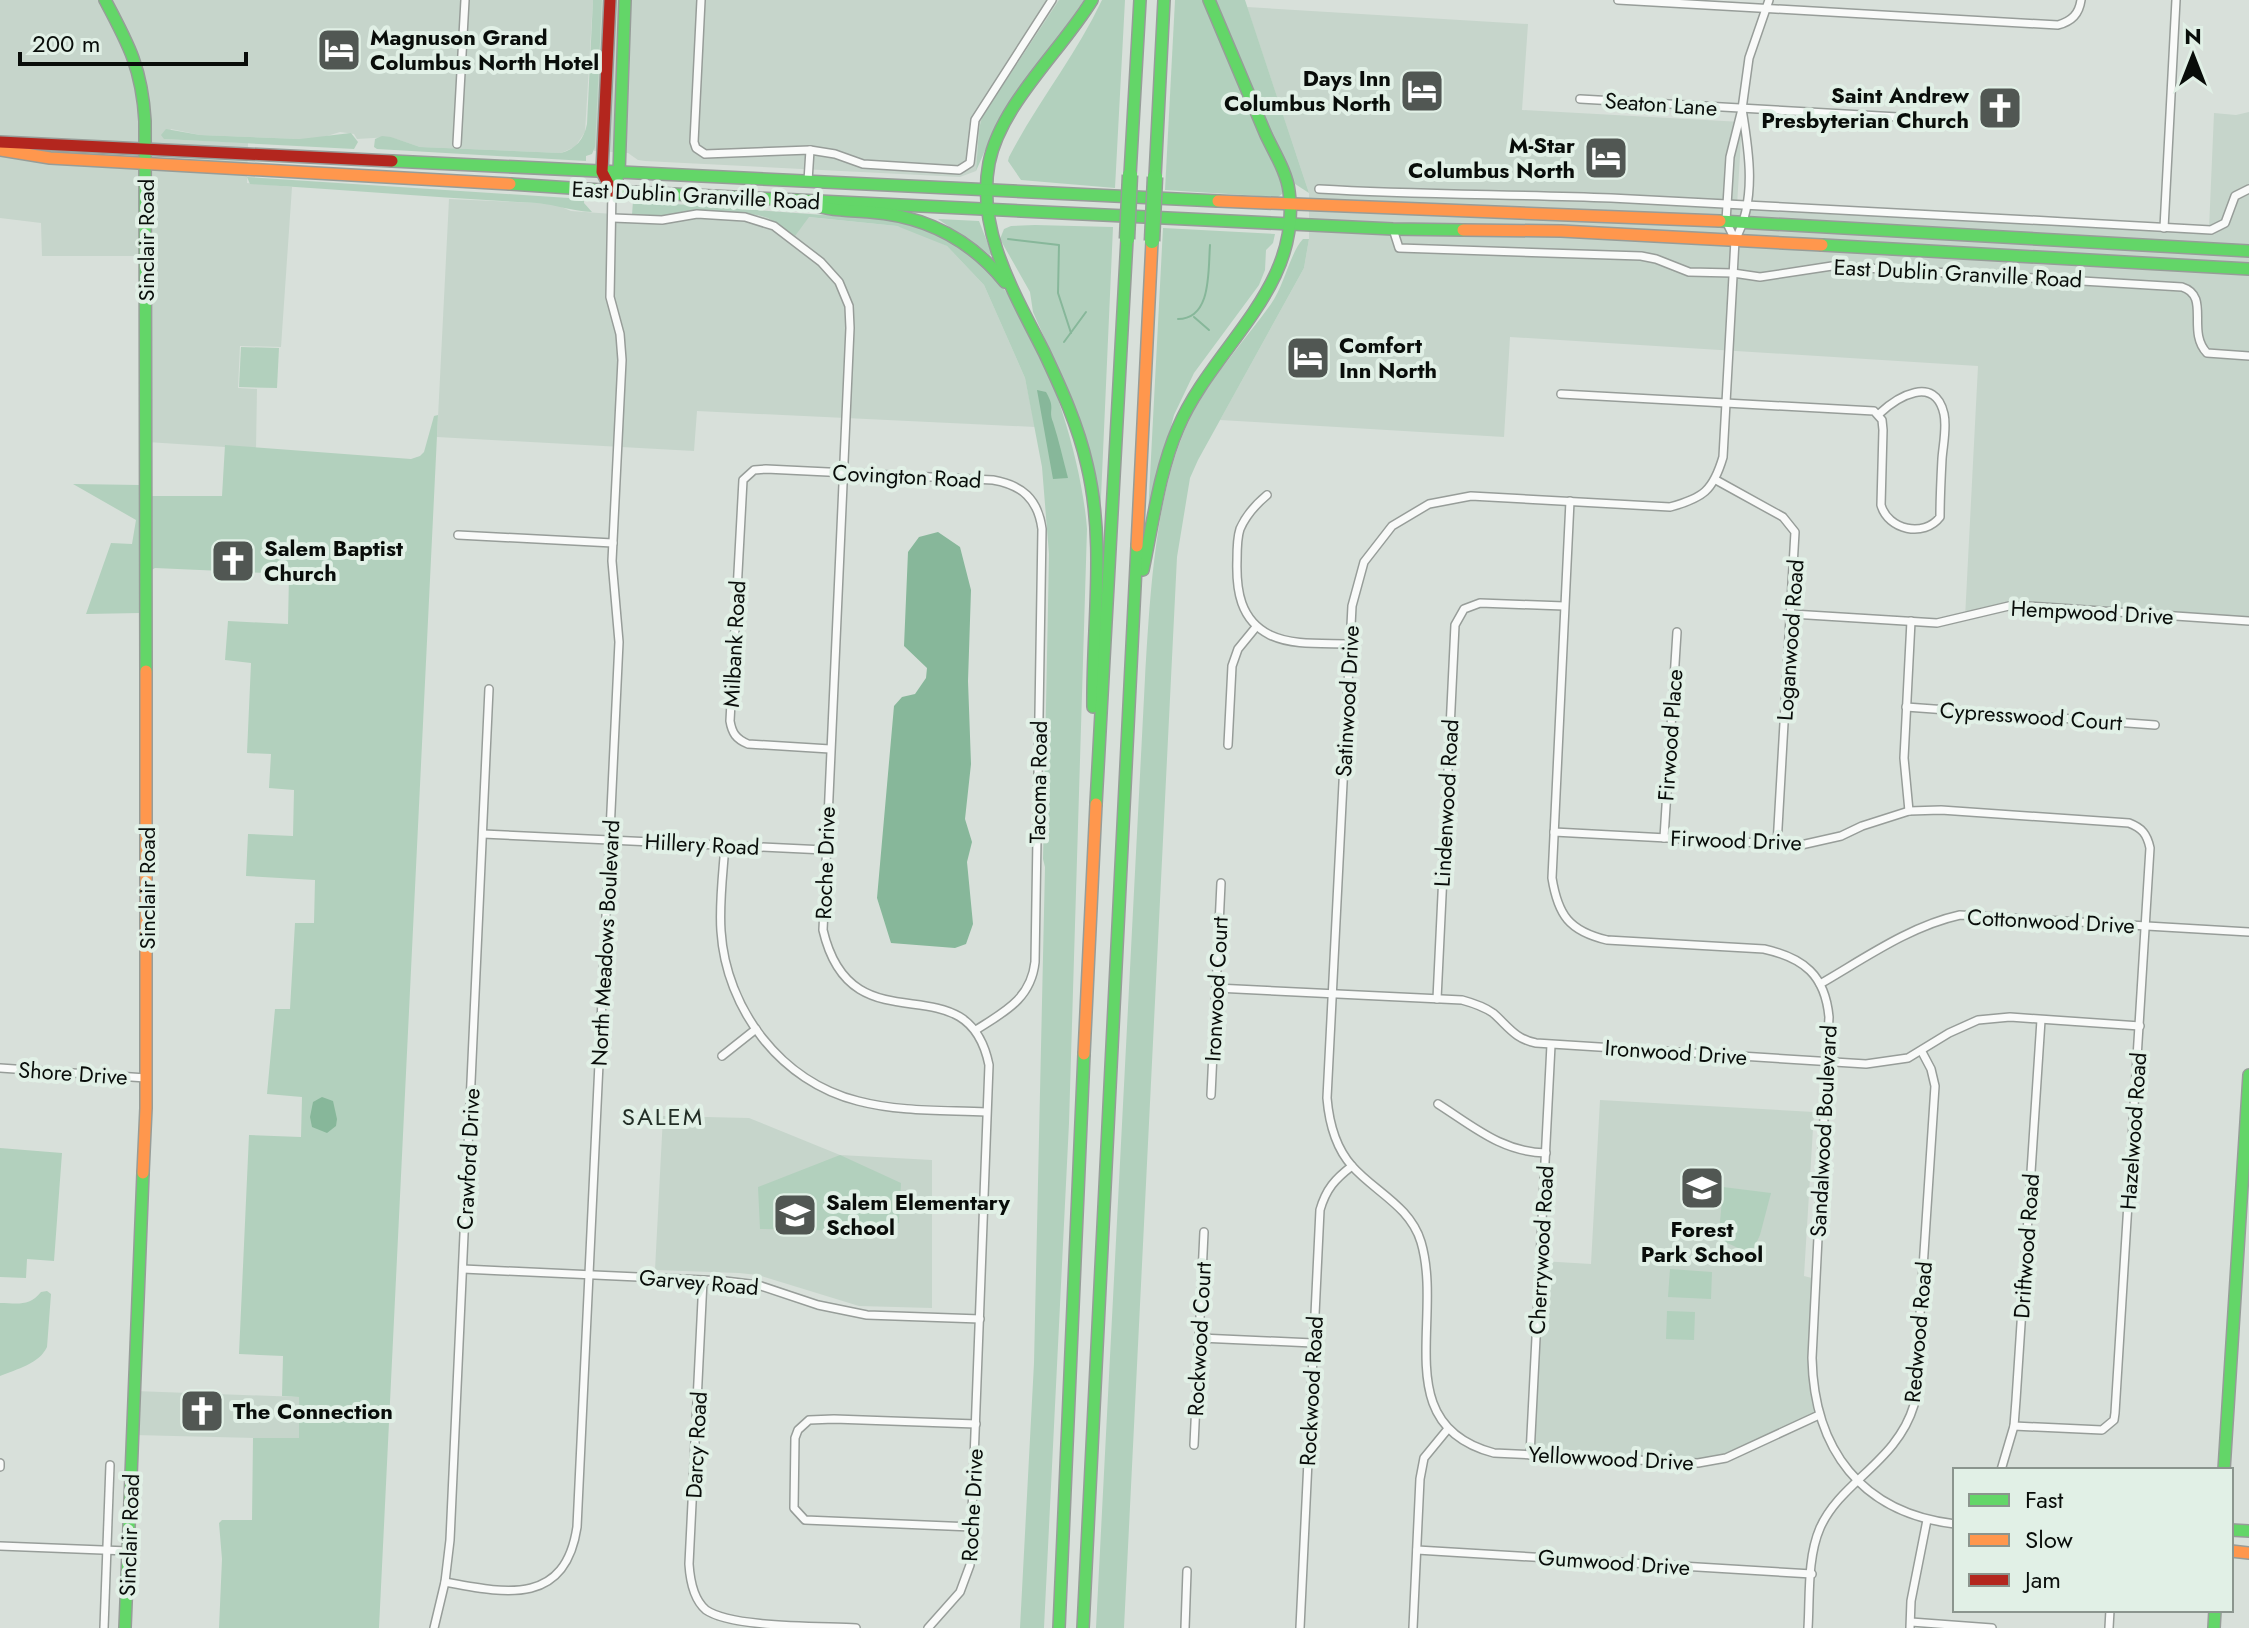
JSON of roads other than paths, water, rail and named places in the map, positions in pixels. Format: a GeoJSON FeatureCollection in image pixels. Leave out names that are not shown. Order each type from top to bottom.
{"type":"FeatureCollection","features":[{"type":"Feature","properties":{"kind":"main road","name":"Sinclair Road"},"geometry":{"type":"LineString","coordinates":[[105,0],[138,68],[144,94],[147,164],[146,1078],[125,1628]]}},
{"type":"Feature","properties":{"kind":"main road"},"geometry":{"type":"LineString","coordinates":[[610,0],[602,172],[612,191]]}},
{"type":"Feature","properties":{"kind":"main road"},"geometry":{"type":"LineString","coordinates":[[612,191],[619,173],[625,0]]}},
{"type":"Feature","properties":{"kind":"main road"},"geometry":{"type":"LineString","coordinates":[[1092,0],[1083,17],[1004,125],[992,151],[986,208],[993,241],[1067,403],[1092,485],[1096,799]]}},
{"type":"Feature","properties":{"kind":"main road"},"geometry":{"type":"LineString","coordinates":[[1059,1628],[1096,799],[1140,0]]}},
{"type":"Feature","properties":{"kind":"main road"},"geometry":{"type":"LineString","coordinates":[[1083,1628],[1164,0]]}},
{"type":"Feature","properties":{"kind":"main road"},"geometry":{"type":"LineString","coordinates":[[1134,621],[1167,460],[1178,428],[1191,402],[1277,275],[1291,223],[1289,188],[1209,0]]}},
{"type":"Feature","properties":{"kind":"main road","name":"East Dublin Granville Road"},"geometry":{"type":"LineString","coordinates":[[0,142],[1291,205],[1726,221],[2249,251]]}},
{"type":"Feature","properties":{"kind":"main road","name":"East Dublin Granville Road"},"geometry":{"type":"LineString","coordinates":[[0,150],[50,158],[366,174],[612,191],[1393,229],[1561,231],[2249,269]]}},
{"type":"Feature","properties":{"kind":"main road"},"geometry":{"type":"LineString","coordinates":[[803,201],[820,210],[896,213],[932,223],[976,250],[1020,302]]}},
{"type":"Feature","properties":{"kind":"main road"},"geometry":{"type":"LineString","coordinates":[[2224,1468],[2249,1075]]}},
{"type":"Feature","properties":{"kind":"street"},"geometry":{"type":"LineString","coordinates":[[457,144],[465,0]]}},
{"type":"Feature","properties":{"kind":"street","name":"East Dublin Granville Road"},"geometry":{"type":"LineString","coordinates":[[701,0],[694,142],[696,148],[705,154],[810,150],[835,154],[863,164],[959,170],[970,163],[975,120],[1052,0]]}},
{"type":"Feature","properties":{"kind":"street"},"geometry":{"type":"LineString","coordinates":[[1618,0],[2058,25],[2073,17],[2079,10],[2081,0]]}},
{"type":"Feature","properties":{"kind":"street"},"geometry":{"type":"LineString","coordinates":[[1735,240],[1726,221],[1730,157],[1742,109],[1749,58],[1769,0]]}},
{"type":"Feature","properties":{"kind":"street"},"geometry":{"type":"LineString","coordinates":[[2164,228],[2176,0]]}},
{"type":"Feature","properties":{"kind":"street","name":"Seaton Lane"},"geometry":{"type":"LineString","coordinates":[[1580,99],[1898,117]]}},
{"type":"Feature","properties":{"kind":"street"},"geometry":{"type":"LineString","coordinates":[[1716,480],[1723,457],[1735,240],[1745,222],[1750,159],[1742,109]]}},
{"type":"Feature","properties":{"kind":"street","name":"East Dublin Granville Road"},"geometry":{"type":"LineString","coordinates":[[808,181],[810,150]]}},
{"type":"Feature","properties":{"kind":"street"},"geometry":{"type":"LineString","coordinates":[[1319,189],[1726,203],[2217,229],[2225,223],[2235,196],[2249,189]]}},
{"type":"Feature","properties":{"kind":"street","name":"North Meadows Boulevard"},"geometry":{"type":"LineString","coordinates":[[445,1582],[489,1591],[523,1591],[554,1577],[570,1554],[577,1527],[619,642],[613,543],[622,360],[620,334],[610,297],[612,191]]}},
{"type":"Feature","properties":{"kind":"street"},"geometry":{"type":"LineString","coordinates":[[1535,198],[1536,215]]}},
{"type":"Feature","properties":{"kind":"street","name":"Roche Drive"},"geometry":{"type":"LineString","coordinates":[[613,218],[662,220],[687,214],[759,220],[774,226],[821,262],[839,282],[849,306],[823,930],[827,947],[844,977],[871,996],[886,1002],[941,1007],[955,1013],[976,1030],[985,1047],[989,1065],[970,1565],[964,1584],[928,1628]]}},
{"type":"Feature","properties":{"kind":"street","name":"East Dublin Granville Road"},"geometry":{"type":"LineString","coordinates":[[1393,229],[1399,248],[1641,256],[1689,272],[1774,276],[1822,266],[2181,287],[2192,291],[2196,297],[2197,339],[2207,353],[2249,356]]}},
{"type":"Feature","properties":{"kind":"street"},"geometry":{"type":"LineString","coordinates":[[1920,392],[1939,403],[1944,414],[1940,517],[1935,524],[1914,527],[1892,524],[1884,516],[1881,505],[1883,430],[1879,414],[1906,393],[1920,392]]}},
{"type":"Feature","properties":{"kind":"street"},"geometry":{"type":"LineString","coordinates":[[1561,394],[1867,409],[1879,414]]}},
{"type":"Feature","properties":{"kind":"street","name":"Covington Road"},"geometry":{"type":"LineString","coordinates":[[766,469],[1008,482],[1023,490],[1037,507]]}},
{"type":"Feature","properties":{"kind":"street","name":"Milbank Road"},"geometry":{"type":"LineString","coordinates":[[766,469],[750,473],[743,480],[741,489],[732,731],[738,740],[748,744],[830,749]]}},
{"type":"Feature","properties":{"kind":"street","name":"Satinwood Drive"},"geometry":{"type":"LineString","coordinates":[[1447,1430],[1429,1394],[1426,1371],[1430,1288],[1420,1237],[1402,1209],[1352,1166],[1340,1149],[1329,1117],[1352,606],[1364,562],[1392,526],[1429,504],[1471,496],[1670,507],[1696,500],[1716,480]]}},
{"type":"Feature","properties":{"kind":"street","name":"Loganwood Road"},"geometry":{"type":"LineString","coordinates":[[1716,480],[1791,523],[1796,542],[1777,845]]}},
{"type":"Feature","properties":{"kind":"street"},"geometry":{"type":"LineString","coordinates":[[1267,495],[1250,511],[1239,531],[1238,594],[1246,613],[1256,627],[1286,640],[1350,644]]}},
{"type":"Feature","properties":{"kind":"street"},"geometry":{"type":"LineString","coordinates":[[1570,501],[1552,878],[1555,902],[1569,922],[1586,935],[1607,940],[1764,949],[1783,953],[1811,970],[1820,984]]}},
{"type":"Feature","properties":{"kind":"street","name":"Tacoma Road"},"geometry":{"type":"LineString","coordinates":[[976,1030],[1018,1000],[1029,987],[1035,969],[1042,529],[1037,507]]}},
{"type":"Feature","properties":{"kind":"street"},"geometry":{"type":"LineString","coordinates":[[458,535],[613,543]]}},
{"type":"Feature","properties":{"kind":"street","name":"Lindenwood Road"},"geometry":{"type":"LineString","coordinates":[[1437,999],[1455,625],[1464,609],[1480,603],[1564,606]]}},
{"type":"Feature","properties":{"kind":"street","name":"Hempwood Drive"},"geometry":{"type":"LineString","coordinates":[[1792,614],[1937,623],[2013,605],[2249,621]]}},
{"type":"Feature","properties":{"kind":"street"},"geometry":{"type":"LineString","coordinates":[[1909,811],[1904,758],[1911,621]]}},
{"type":"Feature","properties":{"kind":"street"},"geometry":{"type":"LineString","coordinates":[[1228,745],[1232,666],[1238,649],[1256,627]]}},
{"type":"Feature","properties":{"kind":"street","name":"Firwood Place"},"geometry":{"type":"LineString","coordinates":[[1664,838],[1677,632]]}},
{"type":"Feature","properties":{"kind":"street","name":"Crawford Drive"},"geometry":{"type":"LineString","coordinates":[[434,1628],[445,1582],[450,1540],[489,689]]}},
{"type":"Feature","properties":{"kind":"street","name":"Cypresswood Court"},"geometry":{"type":"LineString","coordinates":[[1906,707],[2155,725]]}},
{"type":"Feature","properties":{"kind":"street","name":"Firwood Drive"},"geometry":{"type":"LineString","coordinates":[[1554,832],[1801,845],[1841,836],[1909,811],[1941,810],[2129,823],[2147,835]]}},
{"type":"Feature","properties":{"kind":"street","name":"Hillery Road"},"geometry":{"type":"LineString","coordinates":[[483,834],[825,850]]}},
{"type":"Feature","properties":{"kind":"street","name":"Hazelwood Road"},"geometry":{"type":"LineString","coordinates":[[2014,1426],[2102,1430],[2110,1425],[2115,1413],[2146,925],[2150,848],[2147,835]]}},
{"type":"Feature","properties":{"kind":"street"},"geometry":{"type":"LineString","coordinates":[[725,845],[721,917],[723,947],[731,984],[756,1029],[789,1066],[824,1089],[855,1101],[898,1109],[986,1112]]}},
{"type":"Feature","properties":{"kind":"street","name":"Ironwood Court"},"geometry":{"type":"LineString","coordinates":[[1211,1095],[1221,883]]}},
{"type":"Feature","properties":{"kind":"street","name":"Cottonwood Drive"},"geometry":{"type":"LineString","coordinates":[[1820,984],[1907,934],[1936,921],[1960,915],[2249,932]]}},
{"type":"Feature","properties":{"kind":"street","name":"Sandalwood Boulevard"},"geometry":{"type":"LineString","coordinates":[[1820,984],[1827,999],[1829,1017],[1813,1385],[1819,1415],[1838,1457],[1858,1482]]}},
{"type":"Feature","properties":{"kind":"street","name":"Ironwood Drive"},"geometry":{"type":"LineString","coordinates":[[1216,988],[1437,999],[1478,1004],[1493,1013],[1512,1034],[1528,1042],[1551,1045],[1827,1062],[1880,1064],[1922,1052],[1949,1033],[1978,1020],[2010,1017],[2140,1026]]}},
{"type":"Feature","properties":{"kind":"street","name":"Driftwood Road"},"geometry":{"type":"LineString","coordinates":[[2002,1468],[2014,1426],[2041,1020]]}},
{"type":"Feature","properties":{"kind":"street"},"geometry":{"type":"LineString","coordinates":[[722,1056],[756,1029]]}},
{"type":"Feature","properties":{"kind":"street","name":"Cherrywood Road"},"geometry":{"type":"LineString","coordinates":[[1530,1455],[1551,1045]]}},
{"type":"Feature","properties":{"kind":"street","name":"Redwood Road"},"geometry":{"type":"LineString","coordinates":[[1808,1628],[1814,1550],[1820,1528],[1832,1509],[1894,1445],[1910,1421],[1914,1405],[1935,1086],[1922,1052]]}},
{"type":"Feature","properties":{"kind":"street","name":"Shore Drive"},"geometry":{"type":"LineString","coordinates":[[0,1068],[146,1078]]}},
{"type":"Feature","properties":{"kind":"street"},"geometry":{"type":"LineString","coordinates":[[1438,1104],[1503,1146],[1528,1153],[1546,1153]]}},
{"type":"Feature","properties":{"kind":"street","name":"Rockwood Road"},"geometry":{"type":"LineString","coordinates":[[1300,1628],[1320,1210],[1326,1191],[1338,1176],[1352,1166]]}},
{"type":"Feature","properties":{"kind":"street","name":"Rockwood Court"},"geometry":{"type":"LineString","coordinates":[[1194,1445],[1204,1232]]}},
{"type":"Feature","properties":{"kind":"street","name":"Garvey Road"},"geometry":{"type":"LineString","coordinates":[[463,1269],[758,1285],[818,1305],[867,1315],[980,1319]]}},
{"type":"Feature","properties":{"kind":"street","name":"Darcy Road"},"geometry":{"type":"LineString","coordinates":[[703,1280],[689,1564],[692,1587],[703,1608],[721,1618],[741,1622],[856,1628]]}},
{"type":"Feature","properties":{"kind":"street"},"geometry":{"type":"LineString","coordinates":[[1200,1338],[1313,1343]]}},
{"type":"Feature","properties":{"kind":"street","name":"Yellowwood Drive"},"geometry":{"type":"LineString","coordinates":[[1447,1430],[1465,1443],[1494,1453],[1698,1463],[1726,1458],[1819,1415]]}},
{"type":"Feature","properties":{"kind":"street"},"geometry":{"type":"LineString","coordinates":[[972,1527],[813,1522],[799,1516],[794,1508],[794,1461],[795,1438],[803,1425],[816,1419],[976,1424]]}},
{"type":"Feature","properties":{"kind":"street"},"geometry":{"type":"LineString","coordinates":[[1413,1628],[1420,1479],[1424,1458],[1447,1430]]}},
{"type":"Feature","properties":{"kind":"street"},"geometry":{"type":"LineString","coordinates":[[104,1628],[110,1465]]}},
{"type":"Feature","properties":{"kind":"street"},"geometry":{"type":"LineString","coordinates":[[1858,1482],[1886,1502],[1927,1520],[1953,1524]]}},
{"type":"Feature","properties":{"kind":"street"},"geometry":{"type":"LineString","coordinates":[[1927,1520],[1910,1625],[1992,1628]]}},
{"type":"Feature","properties":{"kind":"street"},"geometry":{"type":"LineString","coordinates":[[0,1546],[128,1551]]}},
{"type":"Feature","properties":{"kind":"street","name":"Gumwood Drive"},"geometry":{"type":"LineString","coordinates":[[1417,1550],[1812,1574]]}},
{"type":"Feature","properties":{"kind":"street"},"geometry":{"type":"LineString","coordinates":[[1185,1628],[1187,1571]]}},
{"type":"Feature","properties":{"kind":"waterway"},"geometry":{"type":"LineString","coordinates":[[1008,239],[1059,245],[1058,293],[1071,333]]}},
{"type":"Feature","properties":{"kind":"waterway"},"geometry":{"type":"LineString","coordinates":[[1178,319],[1189,317],[1203,302],[1210,245]]}},
{"type":"Feature","properties":{"kind":"waterway"},"geometry":{"type":"LineString","coordinates":[[1064,342],[1086,312]]}},
{"type":"Feature","properties":{"kind":"waterway"},"geometry":{"type":"LineString","coordinates":[[1194,317],[1209,330]]}},
{"type":"Feature","properties":{"kind":"place","name":"Magnuson Grand Columbus North Hotel"},"geometry":{"type":"Point","coordinates":[339,50]}},
{"type":"Feature","properties":{"kind":"place","name":"Days Inn Columbus North"},"geometry":{"type":"Point","coordinates":[1422,91]}},
{"type":"Feature","properties":{"kind":"place","name":"Saint Andrew Presbyterian Church"},"geometry":{"type":"Point","coordinates":[2000,108]}},
{"type":"Feature","properties":{"kind":"place","name":"M-Star Columbus North"},"geometry":{"type":"Point","coordinates":[1606,158]}},
{"type":"Feature","properties":{"kind":"place","name":"Comfort Inn North"},"geometry":{"type":"Point","coordinates":[1308,358]}},
{"type":"Feature","properties":{"kind":"place","name":"Salem Baptist Church"},"geometry":{"type":"Point","coordinates":[233,561]}},
{"type":"Feature","properties":{"kind":"place","name":"Forest Park School"},"geometry":{"type":"Point","coordinates":[1702,1188]}},
{"type":"Feature","properties":{"kind":"place","name":"Salem Elementary School"},"geometry":{"type":"Point","coordinates":[795,1215]}},
{"type":"Feature","properties":{"kind":"place","name":"The Connection"},"geometry":{"type":"Point","coordinates":[202,1411]}},
{"type":"Feature","properties":{"kind":"district","name":"SALEM"},"geometry":{"type":"Point","coordinates":[663,1116]}}]}
